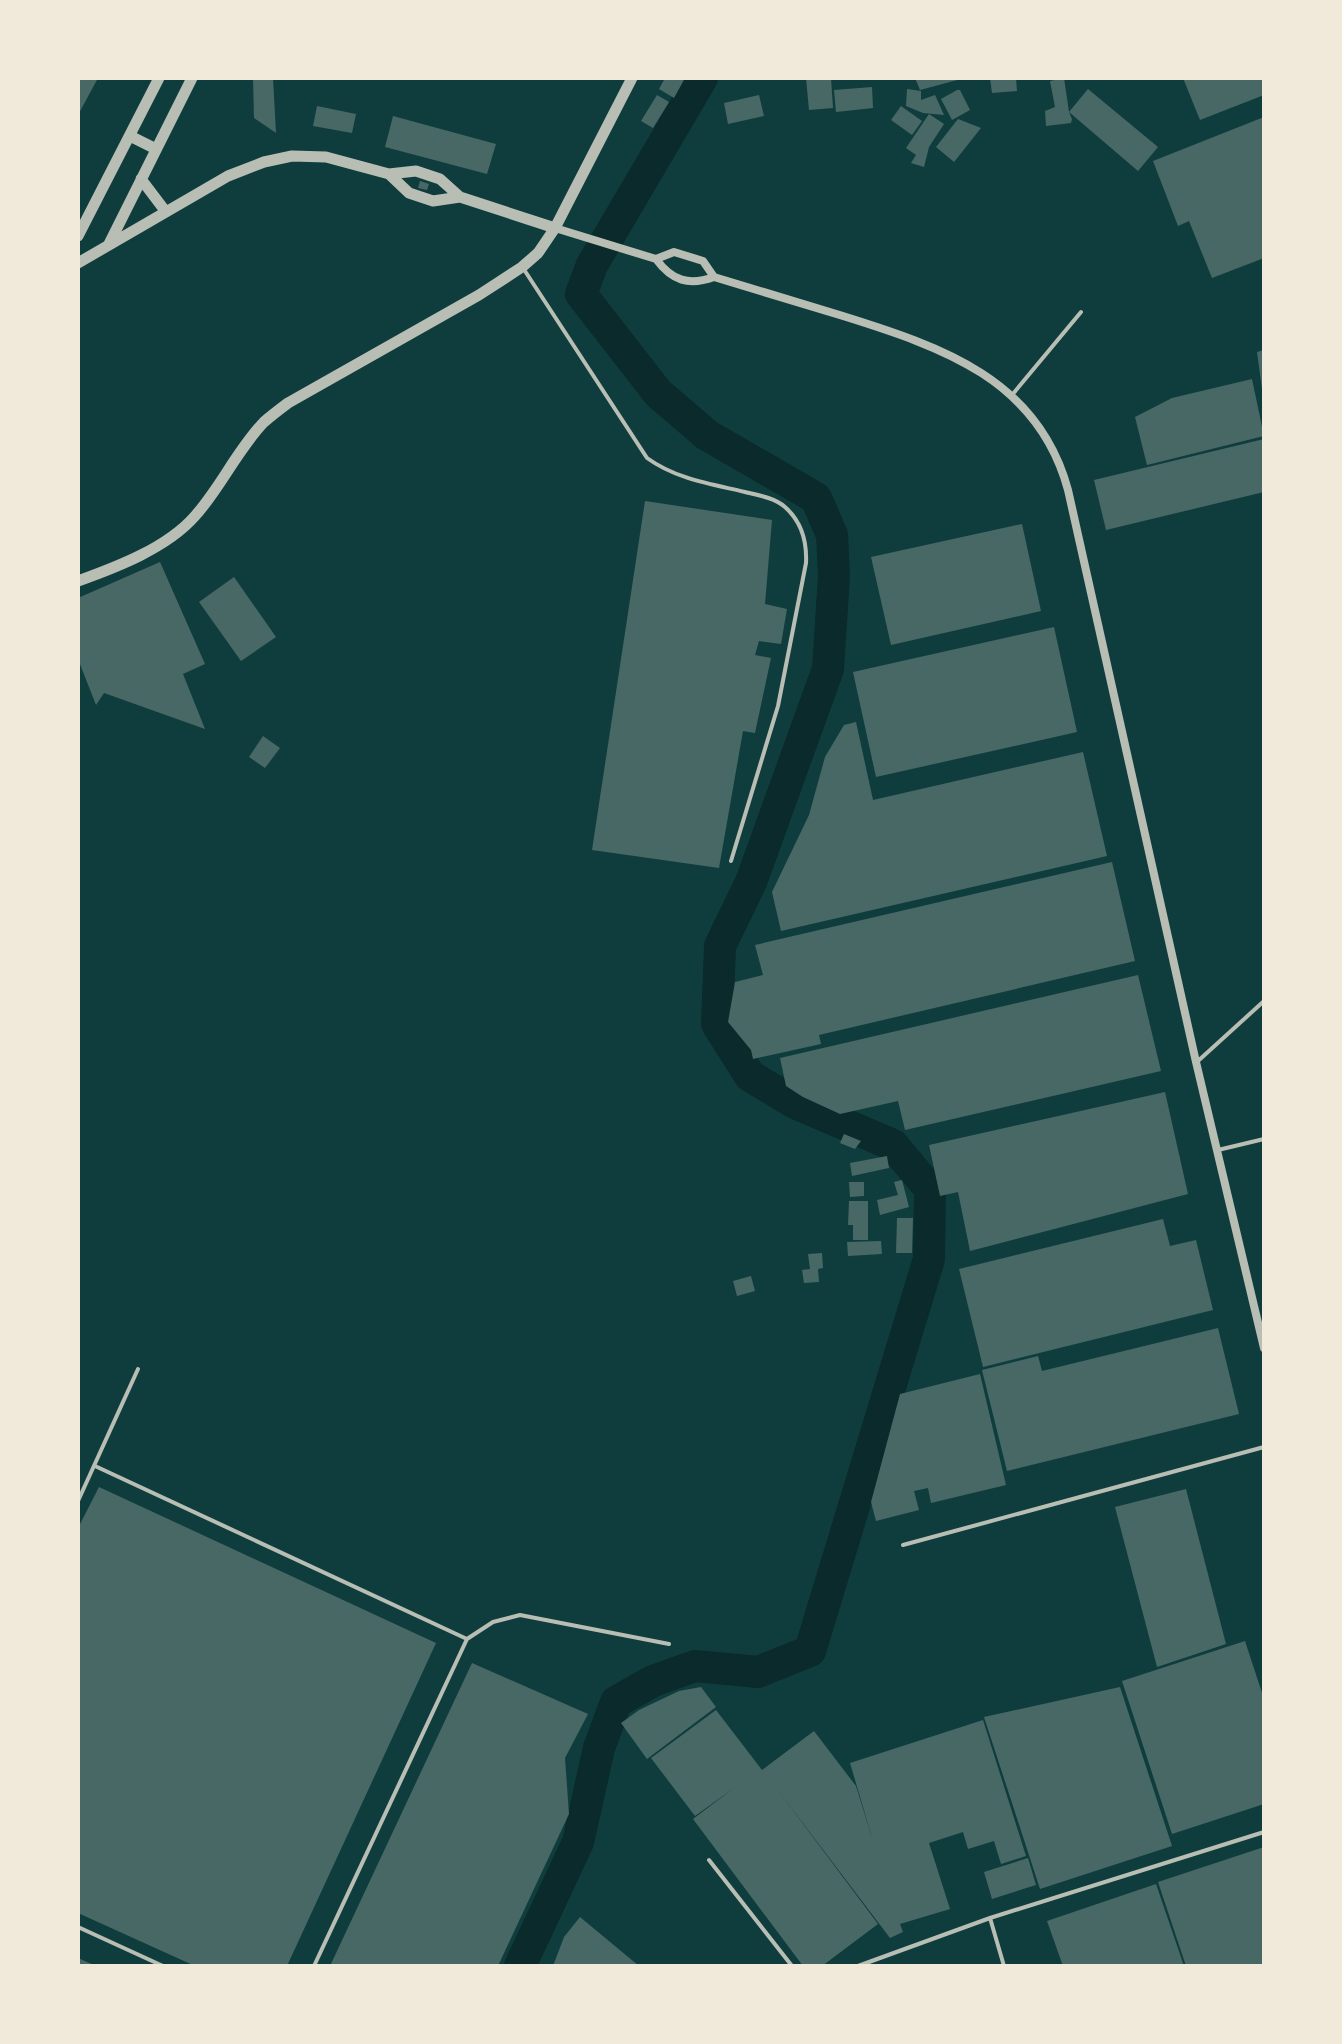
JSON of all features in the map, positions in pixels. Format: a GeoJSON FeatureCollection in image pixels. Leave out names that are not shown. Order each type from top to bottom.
{"type":"FeatureCollection","features":[{"type":"Feature","properties":{"kind":"street"},"geometry":{"type":"LineString","coordinates":[[78,236],[159,78]]}},
{"type":"Feature","properties":{"kind":"street"},"geometry":{"type":"LineString","coordinates":[[109,244],[192,78]]}},
{"type":"Feature","properties":{"kind":"street"},"geometry":{"type":"LineString","coordinates":[[78,581],[141,554],[168,539],[193,519],[249,440],[288,403],[479,295],[538,253],[555,228],[632,78]]}},
{"type":"Feature","properties":{"kind":"street"},"geometry":{"type":"LineString","coordinates":[[130,136],[156,149]]}},
{"type":"Feature","properties":{"kind":"street"},"geometry":{"type":"LineString","coordinates":[[78,263],[228,176],[264,162],[292,156],[326,157],[389,174],[416,171],[440,179],[460,197],[555,228],[656,259],[674,252],[703,261],[714,277]]}},
{"type":"Feature","properties":{"kind":"street"},"geometry":{"type":"LineString","coordinates":[[389,174],[409,193],[433,201],[460,197]]}},
{"type":"Feature","properties":{"kind":"street"},"geometry":{"type":"LineString","coordinates":[[141,179],[166,212]]}},
{"type":"Feature","properties":{"kind":"street"},"geometry":{"type":"LineString","coordinates":[[656,259],[667,275],[696,283],[714,277],[921,341],[976,369],[1012,395],[1033,418],[1062,467],[1264,1348]]}},
{"type":"Feature","properties":{"kind":"lane"},"geometry":{"type":"LineString","coordinates":[[522,267],[647,458],[662,469],[680,476],[763,497],[785,506],[807,542],[806,563],[778,706],[731,861]]}},
{"type":"Feature","properties":{"kind":"lane"},"geometry":{"type":"LineString","coordinates":[[1012,395],[1081,312]]}},
{"type":"Feature","properties":{"kind":"lane"},"geometry":{"type":"LineString","coordinates":[[1196,1062],[1264,1001]]}},
{"type":"Feature","properties":{"kind":"lane"},"geometry":{"type":"LineString","coordinates":[[1218,1150],[1264,1139]]}},
{"type":"Feature","properties":{"kind":"lane"},"geometry":{"type":"LineString","coordinates":[[78,1501],[138,1369]]}},
{"type":"Feature","properties":{"kind":"lane"},"geometry":{"type":"LineString","coordinates":[[903,1545],[1264,1447]]}},
{"type":"Feature","properties":{"kind":"lane"},"geometry":{"type":"LineString","coordinates":[[95,1466],[467,1639]]}},
{"type":"Feature","properties":{"kind":"lane"},"geometry":{"type":"LineString","coordinates":[[314,1966],[467,1639],[493,1622],[520,1615],[669,1644]]}},
{"type":"Feature","properties":{"kind":"lane"},"geometry":{"type":"LineString","coordinates":[[858,1966],[990,1918],[1264,1832]]}},
{"type":"Feature","properties":{"kind":"lane"},"geometry":{"type":"LineString","coordinates":[[709,1860],[792,1966]]}},
{"type":"Feature","properties":{"kind":"lane"},"geometry":{"type":"LineString","coordinates":[[990,1918],[1004,1966]]}},
{"type":"Feature","properties":{"kind":"lane"},"geometry":{"type":"LineString","coordinates":[[78,1927],[163,1966]]}},
{"type":"Feature","properties":{"kind":"building"},"geometry":{"type":"Polygon","coordinates":[[[78,78],[98,78],[78,115],[78,78]]]}},
{"type":"Feature","properties":{"kind":"building"},"geometry":{"type":"Polygon","coordinates":[[[253,78],[273,78],[276,133],[254,118],[253,78]]]}},
{"type":"Feature","properties":{"kind":"building"},"geometry":{"type":"Polygon","coordinates":[[[665,78],[685,78],[674,98],[659,89],[665,78]]]}},
{"type":"Feature","properties":{"kind":"building"},"geometry":{"type":"Polygon","coordinates":[[[806,78],[831,78],[833,108],[809,110],[806,78]]]}},
{"type":"Feature","properties":{"kind":"building"},"geometry":{"type":"Polygon","coordinates":[[[915,78],[961,78],[961,79],[920,90],[915,78]]]}},
{"type":"Feature","properties":{"kind":"building"},"geometry":{"type":"Polygon","coordinates":[[[990,78],[1016,78],[1017,91],[992,93],[990,78]]]}},
{"type":"Feature","properties":{"kind":"building"},"geometry":{"type":"Polygon","coordinates":[[[1064,78],[1071,123],[1046,126],[1045,111],[1055,107],[1050,81],[1064,78]]]}},
{"type":"Feature","properties":{"kind":"building"},"geometry":{"type":"Polygon","coordinates":[[[1183,78],[1264,78],[1264,95],[1200,120],[1183,78]]]}},
{"type":"Feature","properties":{"kind":"building"},"geometry":{"type":"Polygon","coordinates":[[[872,87],[873,108],[836,112],[834,90],[872,87]]]}},
{"type":"Feature","properties":{"kind":"building"},"geometry":{"type":"Polygon","coordinates":[[[907,89],[921,91],[921,100],[935,95],[944,115],[923,113],[906,106],[907,89]]]}},
{"type":"Feature","properties":{"kind":"building"},"geometry":{"type":"Polygon","coordinates":[[[1088,89],[1158,147],[1138,171],[1069,112],[1088,89]]]}},
{"type":"Feature","properties":{"kind":"building"},"geometry":{"type":"Polygon","coordinates":[[[960,90],[970,110],[952,120],[941,99],[960,90]]]}},
{"type":"Feature","properties":{"kind":"building"},"geometry":{"type":"Polygon","coordinates":[[[657,95],[669,102],[653,128],[641,121],[657,95]]]}},
{"type":"Feature","properties":{"kind":"building"},"geometry":{"type":"Polygon","coordinates":[[[759,95],[764,116],[728,124],[724,103],[759,95]]]}},
{"type":"Feature","properties":{"kind":"building"},"geometry":{"type":"Polygon","coordinates":[[[317,106],[356,114],[352,133],[313,126],[317,106]]]}},
{"type":"Feature","properties":{"kind":"building"},"geometry":{"type":"Polygon","coordinates":[[[901,106],[922,121],[912,135],[891,120],[901,106]]]}},
{"type":"Feature","properties":{"kind":"building"},"geometry":{"type":"Polygon","coordinates":[[[929,114],[944,124],[929,147],[924,167],[911,163],[916,155],[906,148],[929,114]]]}},
{"type":"Feature","properties":{"kind":"building"},"geometry":{"type":"Polygon","coordinates":[[[393,116],[496,144],[487,174],[385,147],[393,116]]]}},
{"type":"Feature","properties":{"kind":"building"},"geometry":{"type":"Polygon","coordinates":[[[1264,117],[1264,258],[1212,278],[1189,221],[1178,226],[1153,161],[1264,117]]]}},
{"type":"Feature","properties":{"kind":"building"},"geometry":{"type":"Polygon","coordinates":[[[958,119],[981,128],[954,162],[936,147],[958,119]]]}},
{"type":"Feature","properties":{"kind":"building"},"geometry":{"type":"Polygon","coordinates":[[[420,181],[429,184],[427,190],[418,188],[420,181]]]}},
{"type":"Feature","properties":{"kind":"building"},"geometry":{"type":"Polygon","coordinates":[[[1264,350],[1264,389],[1262,389],[1257,352],[1264,350]]]}},
{"type":"Feature","properties":{"kind":"building"},"geometry":{"type":"Polygon","coordinates":[[[1252,379],[1264,436],[1147,465],[1135,417],[1172,398],[1252,379]]]}},
{"type":"Feature","properties":{"kind":"building"},"geometry":{"type":"Polygon","coordinates":[[[1264,439],[1264,492],[1106,530],[1094,480],[1264,439]]]}},
{"type":"Feature","properties":{"kind":"building"},"geometry":{"type":"Polygon","coordinates":[[[645,501],[772,520],[765,604],[787,609],[781,644],[759,641],[755,655],[771,658],[755,733],[743,731],[719,868],[592,850],[645,501]]]}},
{"type":"Feature","properties":{"kind":"building"},"geometry":{"type":"Polygon","coordinates":[[[1022,524],[1041,611],[891,645],[871,557],[1022,524]]]}},
{"type":"Feature","properties":{"kind":"building"},"geometry":{"type":"Polygon","coordinates":[[[160,562],[205,664],[183,674],[205,729],[104,693],[96,705],[78,659],[78,598],[160,562]]]}},
{"type":"Feature","properties":{"kind":"building"},"geometry":{"type":"Polygon","coordinates":[[[234,577],[276,637],[241,661],[199,602],[234,577]]]}},
{"type":"Feature","properties":{"kind":"building"},"geometry":{"type":"Polygon","coordinates":[[[1054,627],[1077,732],[876,777],[853,672],[1054,627]]]}},
{"type":"Feature","properties":{"kind":"building"},"geometry":{"type":"Polygon","coordinates":[[[856,722],[873,800],[1083,752],[1107,856],[781,931],[772,892],[809,815],[825,757],[844,725],[856,722]]]}},
{"type":"Feature","properties":{"kind":"building"},"geometry":{"type":"Polygon","coordinates":[[[263,736],[280,748],[265,768],[249,757],[263,736]]]}},
{"type":"Feature","properties":{"kind":"building"},"geometry":{"type":"Polygon","coordinates":[[[1112,862],[1135,961],[819,1035],[821,1044],[753,1059],[751,1050],[728,1022],[735,982],[763,975],[755,945],[1112,862]]]}},
{"type":"Feature","properties":{"kind":"building"},"geometry":{"type":"Polygon","coordinates":[[[1138,975],[1161,1071],[905,1130],[898,1101],[840,1114],[786,1086],[780,1058],[1138,975]]]}},
{"type":"Feature","properties":{"kind":"building"},"geometry":{"type":"Polygon","coordinates":[[[1165,1092],[1188,1194],[970,1251],[958,1192],[940,1196],[929,1145],[1165,1092]]]}},
{"type":"Feature","properties":{"kind":"building"},"geometry":{"type":"Polygon","coordinates":[[[844,1134],[861,1141],[855,1149],[840,1143],[844,1134]]]}},
{"type":"Feature","properties":{"kind":"building"},"geometry":{"type":"Polygon","coordinates":[[[887,1156],[889,1168],[852,1176],[850,1163],[887,1156]]]}},
{"type":"Feature","properties":{"kind":"building"},"geometry":{"type":"Polygon","coordinates":[[[902,1180],[909,1207],[880,1215],[877,1200],[898,1195],[894,1182],[902,1180]]]}},
{"type":"Feature","properties":{"kind":"building"},"geometry":{"type":"Polygon","coordinates":[[[849,1182],[864,1182],[864,1196],[850,1197],[849,1182]]]}},
{"type":"Feature","properties":{"kind":"building"},"geometry":{"type":"Polygon","coordinates":[[[849,1201],[868,1201],[868,1240],[853,1240],[853,1225],[848,1225],[849,1201]]]}},
{"type":"Feature","properties":{"kind":"building"},"geometry":{"type":"Polygon","coordinates":[[[897,1218],[913,1218],[912,1253],[896,1253],[897,1218]]]}},
{"type":"Feature","properties":{"kind":"building"},"geometry":{"type":"Polygon","coordinates":[[[1163,1219],[1170,1246],[1196,1240],[1213,1310],[983,1367],[959,1269],[1163,1219]]]}},
{"type":"Feature","properties":{"kind":"building"},"geometry":{"type":"Polygon","coordinates":[[[881,1241],[882,1254],[848,1256],[847,1242],[881,1241]]]}},
{"type":"Feature","properties":{"kind":"building"},"geometry":{"type":"Polygon","coordinates":[[[822,1253],[823,1268],[818,1269],[819,1282],[804,1283],[802,1270],[810,1269],[808,1254],[822,1253]]]}},
{"type":"Feature","properties":{"kind":"building"},"geometry":{"type":"Polygon","coordinates":[[[751,1276],[755,1291],[737,1296],[733,1281],[751,1276]]]}},
{"type":"Feature","properties":{"kind":"building"},"geometry":{"type":"Polygon","coordinates":[[[1218,1328],[1239,1414],[1007,1471],[982,1370],[1038,1356],[1042,1371],[1218,1328]]]}},
{"type":"Feature","properties":{"kind":"building"},"geometry":{"type":"Polygon","coordinates":[[[980,1374],[1006,1485],[931,1503],[928,1488],[914,1491],[919,1510],[876,1521],[871,1502],[900,1394],[980,1374]]]}},
{"type":"Feature","properties":{"kind":"building"},"geometry":{"type":"Polygon","coordinates":[[[99,1487],[436,1643],[287,1966],[195,1966],[78,1913],[78,1528],[99,1487]]]}},
{"type":"Feature","properties":{"kind":"building"},"geometry":{"type":"Polygon","coordinates":[[[1186,1489],[1226,1644],[1157,1667],[1115,1507],[1186,1489]]]}},
{"type":"Feature","properties":{"kind":"building"},"geometry":{"type":"Polygon","coordinates":[[[1245,1641],[1264,1699],[1264,1804],[1172,1834],[1122,1681],[1245,1641]]]}},
{"type":"Feature","properties":{"kind":"building"},"geometry":{"type":"Polygon","coordinates":[[[472,1663],[588,1714],[565,1758],[569,1814],[498,1966],[330,1966],[472,1663]]]}},
{"type":"Feature","properties":{"kind":"building"},"geometry":{"type":"Polygon","coordinates":[[[701,1687],[716,1707],[647,1759],[621,1723],[639,1710],[679,1691],[701,1687]]]}},
{"type":"Feature","properties":{"kind":"building"},"geometry":{"type":"Polygon","coordinates":[[[1120,1687],[1172,1846],[1040,1889],[984,1717],[1120,1687]]]}},
{"type":"Feature","properties":{"kind":"building"},"geometry":{"type":"Polygon","coordinates":[[[716,1710],[762,1770],[814,1731],[856,1786],[874,1844],[850,1763],[983,1720],[1026,1856],[1001,1864],[994,1841],[968,1849],[963,1832],[929,1843],[950,1909],[900,1924],[903,1932],[890,1938],[777,1789],[878,1924],[822,1966],[803,1966],[693,1819],[734,1788],[695,1816],[651,1758],[716,1710]]]}},
{"type":"Feature","properties":{"kind":"building"},"geometry":{"type":"Polygon","coordinates":[[[1264,1847],[1264,1966],[1186,1966],[1158,1882],[1264,1847]]]}},
{"type":"Feature","properties":{"kind":"building"},"geometry":{"type":"Polygon","coordinates":[[[1028,1858],[1036,1885],[992,1899],[984,1872],[1028,1858]]]}},
{"type":"Feature","properties":{"kind":"building"},"geometry":{"type":"Polygon","coordinates":[[[1156,1884],[1184,1966],[1063,1966],[1047,1921],[1156,1884]]]}},
{"type":"Feature","properties":{"kind":"building"},"geometry":{"type":"Polygon","coordinates":[[[580,1917],[639,1966],[553,1966],[564,1937],[580,1917]]]}},
{"type":"Feature","properties":{"kind":"building"},"geometry":{"type":"Polygon","coordinates":[[[78,1958],[96,1966],[78,1966],[78,1958]]]}},
{"type":"Feature","properties":{"kind":"waterway"},"geometry":{"type":"LineString","coordinates":[[520,1966],[578,1842],[599,1748],[616,1702],[653,1681],[695,1666],[758,1672],[810,1651],[929,1259],[930,1189],[893,1145],[795,1103],[750,1076],[717,1024],[720,946],[751,882],[828,669],[834,576],[832,535],[816,498],[707,435],[658,393],[581,294],[592,265],[702,78]]}}]}
